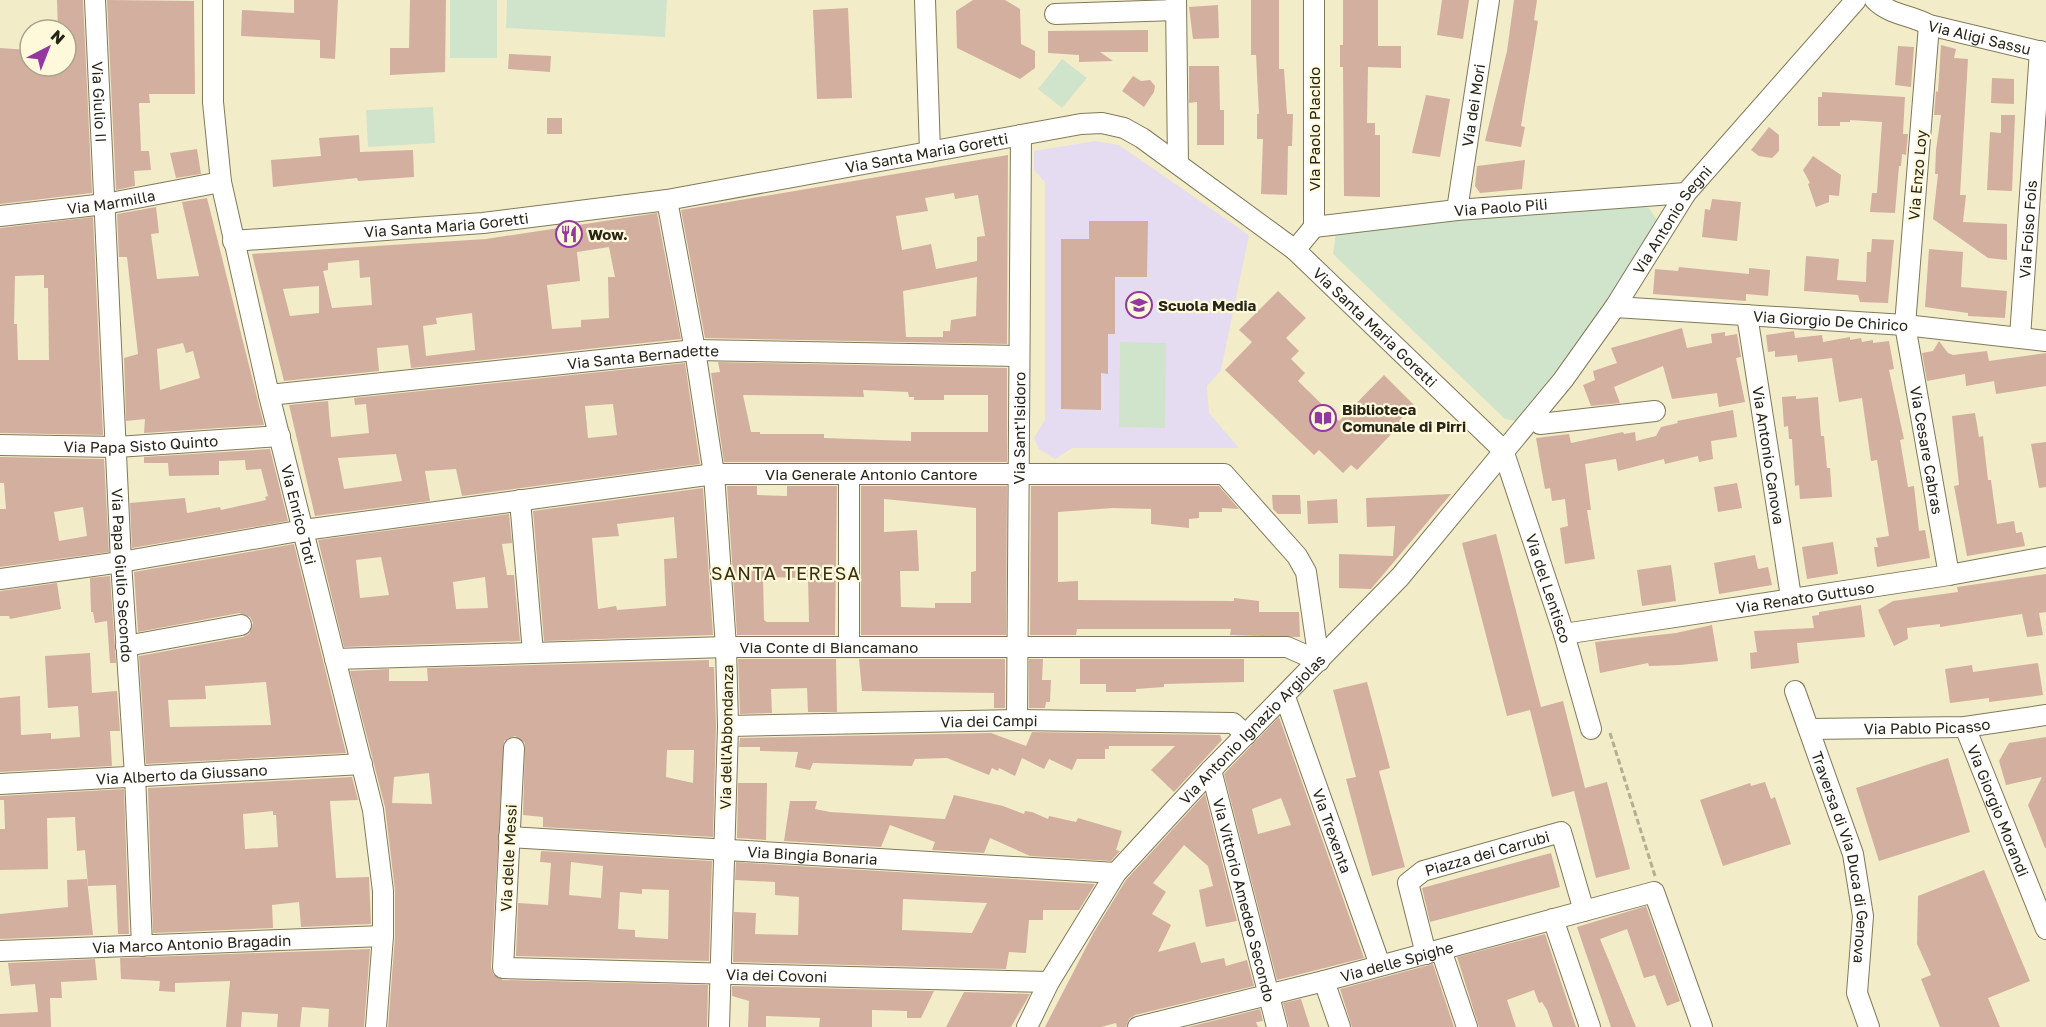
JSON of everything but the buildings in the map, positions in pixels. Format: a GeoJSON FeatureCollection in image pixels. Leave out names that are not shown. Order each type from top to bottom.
{"type":"FeatureCollection","features":[{"type":"Feature","properties":{"kind":"street","name":"Via Giulio II"},"geometry":{"type":"LineString","coordinates":[[96,0],[105,204]]}},
{"type":"Feature","properties":{"kind":"street","name":"Via Enrico Toti"},"geometry":{"type":"LineString","coordinates":[[213,0],[213,102],[221,182],[269,395],[362,764],[379,849],[383,936],[376,1027]]}},
{"type":"Feature","properties":{"kind":"street"},"geometry":{"type":"LineString","coordinates":[[925,0],[930,152]]}},
{"type":"Feature","properties":{"kind":"street","name":"Via Paolo Placido"},"geometry":{"type":"LineString","coordinates":[[1314,0],[1314,227]]}},
{"type":"Feature","properties":{"kind":"street","name":"Via dei Mori"},"geometry":{"type":"LineString","coordinates":[[1457,210],[1489,0]]}},
{"type":"Feature","properties":{"kind":"street","name":"Via Antonio Segni"},"geometry":{"type":"LineString","coordinates":[[1503,450],[1534,418],[1615,307],[1686,193],[1856,0]]}},
{"type":"Feature","properties":{"kind":"street","name":"Via Aligi Sassu"},"geometry":{"type":"LineString","coordinates":[[1875,0],[1899,15],[2043,52]]}},
{"type":"Feature","properties":{"kind":"street","name":"Via Aligi Sassu"},"geometry":{"type":"LineString","coordinates":[[1902,0],[1922,22]]}},
{"type":"Feature","properties":{"kind":"street"},"geometry":{"type":"LineString","coordinates":[[1055,14],[1176,5],[1179,164]]}},
{"type":"Feature","properties":{"kind":"street","name":"Via Enzo Loy"},"geometry":{"type":"LineString","coordinates":[[1905,325],[1922,22]]}},
{"type":"Feature","properties":{"kind":"street","name":"Via Foiso Fois"},"geometry":{"type":"LineString","coordinates":[[2020,337],[2043,52]]}},
{"type":"Feature","properties":{"kind":"street","name":"Via Santa Maria Goretti"},"geometry":{"type":"LineString","coordinates":[[233,241],[483,223],[667,200],[1021,135],[1102,123],[1124,128],[1179,164],[1295,250],[1503,450]]}},
{"type":"Feature","properties":{"kind":"street","name":"Via Sant'Isidoro"},"geometry":{"type":"LineString","coordinates":[[1017,720],[1021,135]]}},
{"type":"Feature","properties":{"kind":"street","name":"Via Marmilla"},"geometry":{"type":"LineString","coordinates":[[0,216],[105,204],[221,182]]}},
{"type":"Feature","properties":{"kind":"street","name":"Via Paolo Pili"},"geometry":{"type":"LineString","coordinates":[[1314,227],[1457,210],[1686,193]]}},
{"type":"Feature","properties":{"kind":"street","name":"Via dell'Abbondanza"},"geometry":{"type":"LineString","coordinates":[[667,200],[695,350],[714,474],[726,647],[728,726],[719,1027]]}},
{"type":"Feature","properties":{"kind":"street","name":"Via Papa Giulio Secondo"},"geometry":{"type":"LineString","coordinates":[[105,204],[121,562],[135,775],[142,946]]}},
{"type":"Feature","properties":{"kind":"street"},"geometry":{"type":"LineString","coordinates":[[1295,250],[1314,227]]}},
{"type":"Feature","properties":{"kind":"street","name":"Via Giorgio De Chirico"},"geometry":{"type":"LineString","coordinates":[[1615,307],[1905,325],[2046,341]]}},
{"type":"Feature","properties":{"kind":"street","name":"Via Antonio Canova"},"geometry":{"type":"LineString","coordinates":[[1747,315],[1791,597]]}},
{"type":"Feature","properties":{"kind":"street","name":"Via Cesare Cabras"},"geometry":{"type":"LineString","coordinates":[[1905,325],[1949,575]]}},
{"type":"Feature","properties":{"kind":"street","name":"Via Santa Bernadette"},"geometry":{"type":"LineString","coordinates":[[269,395],[695,350],[1019,356]]}},
{"type":"Feature","properties":{"kind":"street"},"geometry":{"type":"LineString","coordinates":[[1534,418],[1540,423],[1655,411]]}},
{"type":"Feature","properties":{"kind":"street","name":"Via Papa Sisto Quinto"},"geometry":{"type":"LineString","coordinates":[[0,445],[117,447],[280,436]]}},
{"type":"Feature","properties":{"kind":"street","name":"Via Antonio Ignazio Argiolas"},"geometry":{"type":"LineString","coordinates":[[1027,1027],[1049,982],[1116,873],[1211,770],[1319,661],[1405,581],[1503,450]]}},
{"type":"Feature","properties":{"kind":"street","name":"Via del Lentisco"},"geometry":{"type":"LineString","coordinates":[[1503,450],[1564,634],[1592,729]]}},
{"type":"Feature","properties":{"kind":"street","name":"Via Generale Antonio Cantore"},"geometry":{"type":"LineString","coordinates":[[0,579],[121,562],[304,530],[714,474],[1224,474],[1297,556],[1306,572],[1319,661]]}},
{"type":"Feature","properties":{"kind":"street"},"geometry":{"type":"LineString","coordinates":[[849,474],[849,647]]}},
{"type":"Feature","properties":{"kind":"street"},"geometry":{"type":"LineString","coordinates":[[520,500],[533,653]]}},
{"type":"Feature","properties":{"kind":"street","name":"Via Renato Guttuso"},"geometry":{"type":"LineString","coordinates":[[1564,634],[1791,597],[1949,575],[2046,557]]}},
{"type":"Feature","properties":{"kind":"street"},"geometry":{"type":"LineString","coordinates":[[126,646],[241,625]]}},
{"type":"Feature","properties":{"kind":"street","name":"Via Conte di Biancamano"},"geometry":{"type":"LineString","coordinates":[[335,659],[726,647],[1018,649],[1287,647],[1319,661]]}},
{"type":"Feature","properties":{"kind":"street","name":"Traversa di Via Duca di Genova"},"geometry":{"type":"LineString","coordinates":[[1795,691],[1853,854],[1863,915],[1857,993],[1869,1027]]}},
{"type":"Feature","properties":{"kind":"street","name":"Via Trexenta"},"geometry":{"type":"LineString","coordinates":[[1285,697],[1380,965]]}},
{"type":"Feature","properties":{"kind":"street","name":"Via Pablo Picasso"},"geometry":{"type":"LineString","coordinates":[[1809,729],[1965,727],[2046,715]]}},
{"type":"Feature","properties":{"kind":"street","name":"Via dei Campi"},"geometry":{"type":"LineString","coordinates":[[728,726],[1017,720],[1233,723],[1246,735]]}},
{"type":"Feature","properties":{"kind":"street","name":"Via Giorgio Morandi"},"geometry":{"type":"LineString","coordinates":[[1965,727],[2046,928]]}},
{"type":"Feature","properties":{"kind":"street","name":"Via delle Messi"},"geometry":{"type":"LineString","coordinates":[[503,968],[514,748]]}},
{"type":"Feature","properties":{"kind":"street","name":"Via Alberto da Giussano"},"geometry":{"type":"LineString","coordinates":[[0,784],[362,764]]}},
{"type":"Feature","properties":{"kind":"street","name":"Via Vittorio Amedeo Secondo"},"geometry":{"type":"LineString","coordinates":[[1211,770],[1277,1027]]}},
{"type":"Feature","properties":{"kind":"street","name":"Piazza dei Carrubi"},"geometry":{"type":"LineString","coordinates":[[1433,952],[1408,883],[1423,871],[1561,832],[1584,911]]}},
{"type":"Feature","properties":{"kind":"street","name":"Via Bingia Bonaria"},"geometry":{"type":"LineString","coordinates":[[509,837],[1116,873]]}},
{"type":"Feature","properties":{"kind":"street"},"geometry":{"type":"LineString","coordinates":[[1654,892],[1702,1027]]}},
{"type":"Feature","properties":{"kind":"street","name":"Via delle Spighe"},"geometry":{"type":"LineString","coordinates":[[1138,1027],[1204,1020],[1269,994],[1654,892]]}},
{"type":"Feature","properties":{"kind":"street"},"geometry":{"type":"LineString","coordinates":[[1553,919],[1590,1027]]}},
{"type":"Feature","properties":{"kind":"street","name":"Via Marco Antonio Bragadin"},"geometry":{"type":"LineString","coordinates":[[0,951],[383,936]]}},
{"type":"Feature","properties":{"kind":"street"},"geometry":{"type":"LineString","coordinates":[[1433,952],[1467,1027]]}},
{"type":"Feature","properties":{"kind":"street","name":"Via dei Covoni"},"geometry":{"type":"LineString","coordinates":[[503,968],[1049,982]]}},
{"type":"Feature","properties":{"kind":"street"},"geometry":{"type":"LineString","coordinates":[[1324,981],[1340,1027]]}},
{"type":"Feature","properties":{"kind":"path"},"geometry":{"type":"LineString","coordinates":[[1592,729],[1607,724],[1660,890],[1654,892]]}},
{"type":"Feature","properties":{"kind":"shaded area","name":"Scuola Media"},"geometry":{"type":"Polygon","coordinates":[[[1095,141],[1119,145],[1249,235],[1221,370],[1207,386],[1209,413],[1239,448],[1072,448],[1055,459],[1039,449],[1034,438],[1045,420],[1045,182],[1034,170],[1034,151],[1095,141]]]}},
{"type":"Feature","properties":{"kind":"green space"},"geometry":{"type":"Polygon","coordinates":[[[450,0],[497,0],[497,58],[450,58],[450,0]]]}},
{"type":"Feature","properties":{"kind":"green space"},"geometry":{"type":"Polygon","coordinates":[[[507,0],[667,0],[665,37],[506,28],[507,0]]]}},
{"type":"Feature","properties":{"kind":"green space"},"geometry":{"type":"Polygon","coordinates":[[[1062,59],[1087,78],[1062,108],[1038,89],[1062,59]]]}},
{"type":"Feature","properties":{"kind":"green space"},"geometry":{"type":"Polygon","coordinates":[[[433,107],[435,143],[368,147],[366,110],[433,107]]]}},
{"type":"Feature","properties":{"kind":"green space"},"geometry":{"type":"Polygon","coordinates":[[[1632,205],[1649,208],[1657,220],[1610,302],[1516,421],[1505,419],[1333,254],[1336,232],[1495,215],[1632,205]]]}},
{"type":"Feature","properties":{"kind":"green space"},"geometry":{"type":"Polygon","coordinates":[[[1120,342],[1166,343],[1165,428],[1119,427],[1120,342]]]}},
{"type":"Feature","properties":{"kind":"place","name":"Wow."},"geometry":{"type":"Point","coordinates":[569,234]}},
{"type":"Feature","properties":{"kind":"place","name":"Scuola Media"},"geometry":{"type":"Point","coordinates":[1139,305]}},
{"type":"Feature","properties":{"kind":"place","name":"Biblioteca Comunale di Pirri"},"geometry":{"type":"Point","coordinates":[1323,418]}},
{"type":"Feature","properties":{"kind":"district","name":"SANTA TERESA"},"geometry":{"type":"Point","coordinates":[786,573]}}]}
